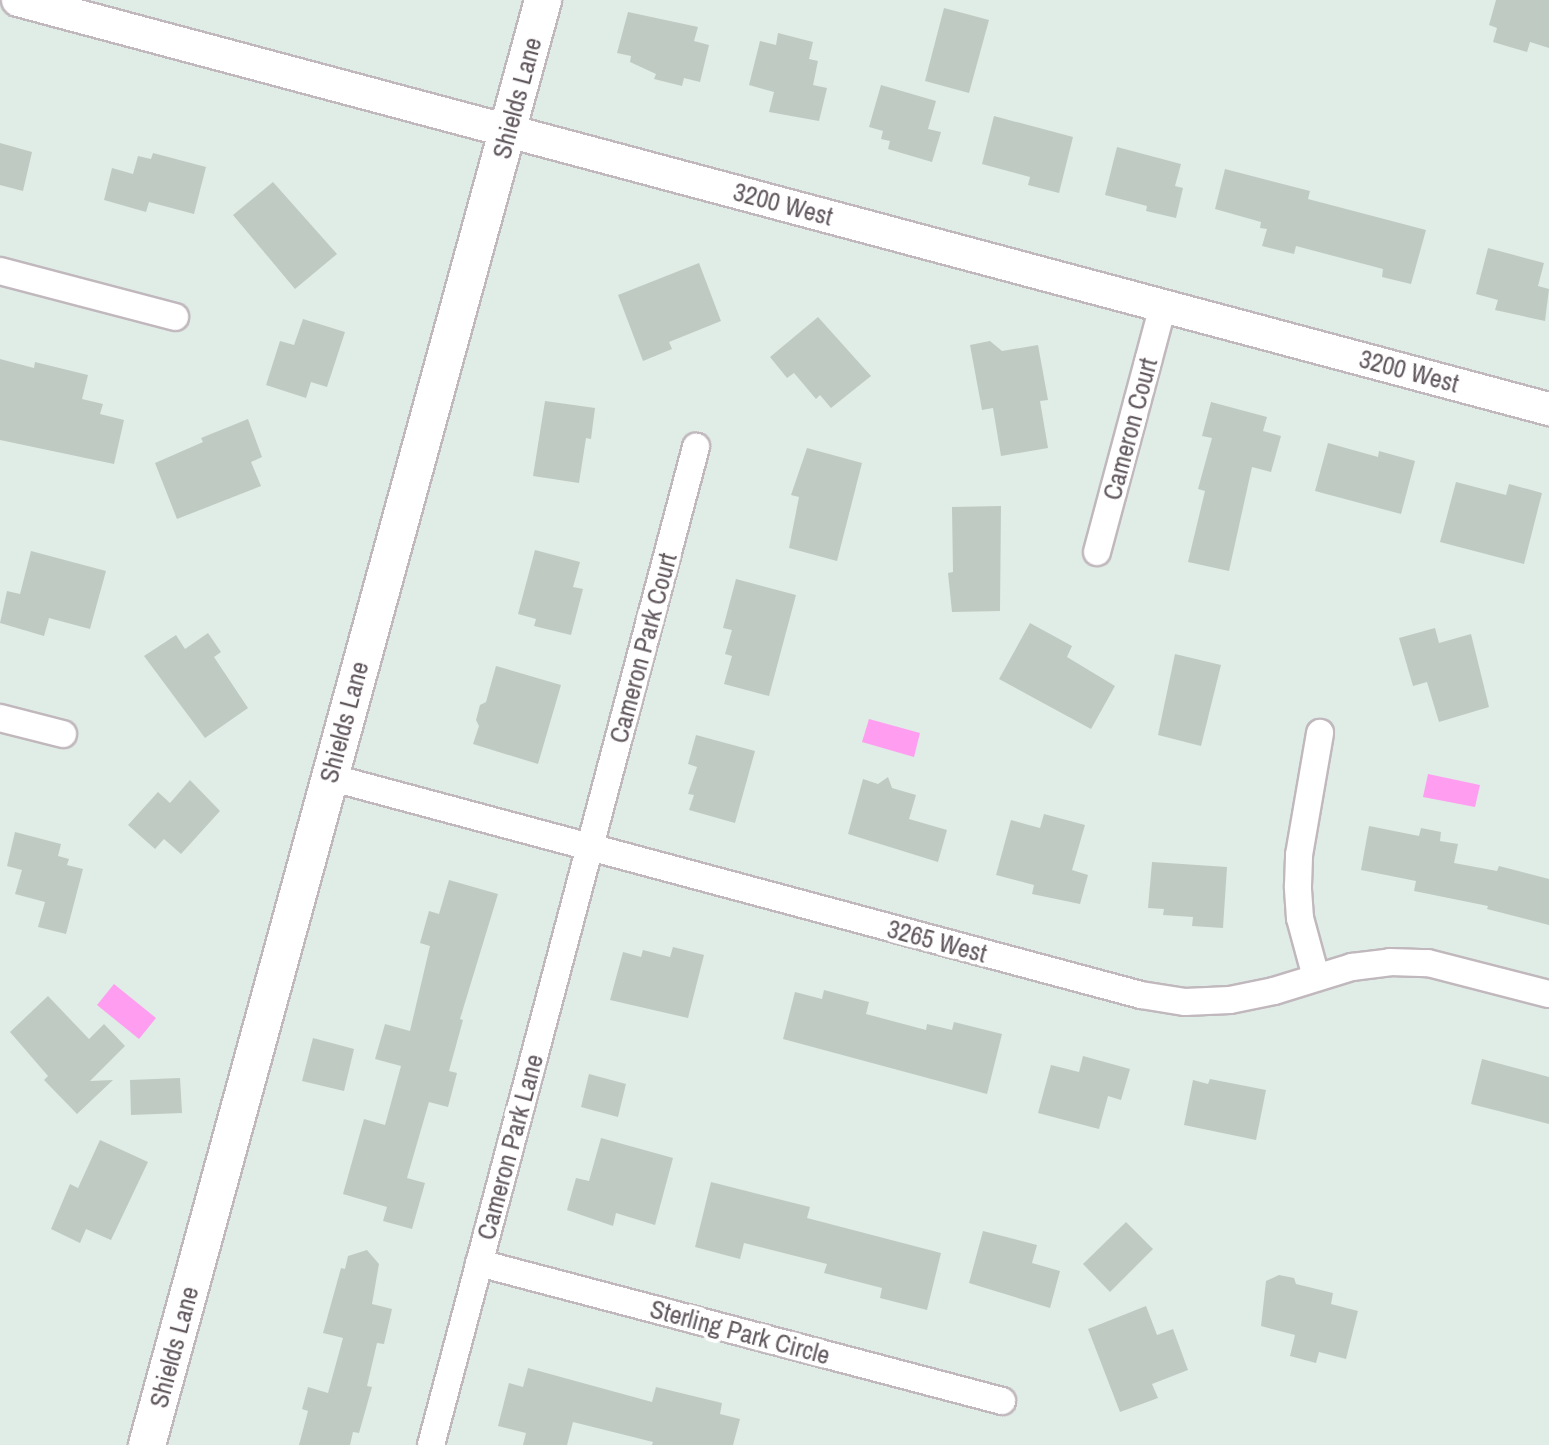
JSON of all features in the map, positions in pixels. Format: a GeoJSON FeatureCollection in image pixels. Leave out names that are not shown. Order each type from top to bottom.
{"type":"FeatureCollection","features":[{"type":"Feature","properties":{"kind":"main road","name":"Shields Lane"},"geometry":{"type":"LineString","coordinates":[[147,1445],[543,0]]}},
{"type":"Feature","properties":{"kind":"street","name":"3200 West"},"geometry":{"type":"LineString","coordinates":[[18,0],[1549,409]]}},
{"type":"Feature","properties":{"kind":"street"},"geometry":{"type":"LineString","coordinates":[[0,271],[175,317]]}},
{"type":"Feature","properties":{"kind":"street","name":"Cameron Court"},"geometry":{"type":"LineString","coordinates":[[1097,552],[1163,305]]}},
{"type":"Feature","properties":{"kind":"street","name":"Cameron Park Court"},"geometry":{"type":"LineString","coordinates":[[589,848],[696,447]]}},
{"type":"Feature","properties":{"kind":"street"},"geometry":{"type":"LineString","coordinates":[[0,718],[63,734]]}},
{"type":"Feature","properties":{"kind":"street"},"geometry":{"type":"LineString","coordinates":[[1316,977],[1300,918],[1298,886],[1299,855],[1320,733]]}},
{"type":"Feature","properties":{"kind":"street","name":"3265 West"},"geometry":{"type":"LineString","coordinates":[[329,777],[1141,995],[1185,1002],[1230,1000],[1274,991],[1316,977],[1390,962],[1428,963],[1549,994]]}},
{"type":"Feature","properties":{"kind":"street","name":"Cameron Park Lane"},"geometry":{"type":"LineString","coordinates":[[431,1445],[589,848]]}},
{"type":"Feature","properties":{"kind":"street","name":"Sterling Park Circle"},"geometry":{"type":"LineString","coordinates":[[479,1263],[1002,1401]]}},
{"type":"Feature","properties":{"kind":"shaded area"},"geometry":{"type":"Polygon","coordinates":[[[869,719],[920,733],[914,757],[862,742],[869,719]]]}},
{"type":"Feature","properties":{"kind":"shaded area"},"geometry":{"type":"Polygon","coordinates":[[[1428,774],[1480,785],[1475,807],[1423,797],[1428,774]]]}},
{"type":"Feature","properties":{"kind":"shaded area"},"geometry":{"type":"Polygon","coordinates":[[[114,984],[156,1018],[139,1039],[97,1005],[114,984]]]}},
{"type":"Feature","properties":{"kind":"building"},"geometry":{"type":"Polygon","coordinates":[[[1496,0],[1549,0],[1549,48],[1530,42],[1527,52],[1493,42],[1497,28],[1489,25],[1496,0]]]}},
{"type":"Feature","properties":{"kind":"building"},"geometry":{"type":"Polygon","coordinates":[[[944,8],[989,20],[969,93],[925,81],[944,8]]]}},
{"type":"Feature","properties":{"kind":"building"},"geometry":{"type":"Polygon","coordinates":[[[628,12],[698,27],[694,41],[709,45],[700,82],[684,78],[682,86],[654,79],[656,74],[630,62],[631,56],[617,53],[628,12]]]}},
{"type":"Feature","properties":{"kind":"building"},"geometry":{"type":"Polygon","coordinates":[[[778,33],[813,42],[809,59],[818,61],[813,85],[827,88],[819,121],[769,112],[774,92],[749,85],[760,41],[776,45],[778,33]]]}},
{"type":"Feature","properties":{"kind":"building"},"geometry":{"type":"Polygon","coordinates":[[[881,85],[936,101],[928,129],[941,132],[932,162],[888,149],[890,141],[881,139],[883,131],[869,127],[881,85]]]}},
{"type":"Feature","properties":{"kind":"building"},"geometry":{"type":"Polygon","coordinates":[[[994,116],[1073,137],[1059,193],[1028,185],[1030,177],[982,164],[994,116]]]}},
{"type":"Feature","properties":{"kind":"building"},"geometry":{"type":"Polygon","coordinates":[[[0,143],[32,152],[23,191],[0,185],[0,143]]]}},
{"type":"Feature","properties":{"kind":"building"},"geometry":{"type":"Polygon","coordinates":[[[1117,147],[1181,164],[1175,186],[1183,188],[1176,218],[1146,211],[1147,206],[1105,195],[1117,147]]]}},
{"type":"Feature","properties":{"kind":"building"},"geometry":{"type":"Polygon","coordinates":[[[153,153],[206,167],[194,214],[149,202],[146,212],[104,200],[112,168],[133,174],[138,156],[151,159],[153,153]]]}},
{"type":"Feature","properties":{"kind":"building"},"geometry":{"type":"Polygon","coordinates":[[[1225,169],[1310,191],[1308,199],[1426,230],[1411,284],[1382,277],[1383,269],[1296,246],[1294,254],[1262,246],[1267,229],[1260,228],[1261,222],[1215,209],[1225,169]]]}},
{"type":"Feature","properties":{"kind":"building"},"geometry":{"type":"Polygon","coordinates":[[[273,182],[337,254],[295,289],[233,215],[273,182]]]}},
{"type":"Feature","properties":{"kind":"building"},"geometry":{"type":"Polygon","coordinates":[[[1488,248],[1544,263],[1538,286],[1549,289],[1545,321],[1495,310],[1498,300],[1476,294],[1488,248]]]}},
{"type":"Feature","properties":{"kind":"building"},"geometry":{"type":"Polygon","coordinates":[[[699,263],[721,321],[669,342],[672,349],[643,361],[618,295],[699,263]]]}},
{"type":"Feature","properties":{"kind":"building"},"geometry":{"type":"Polygon","coordinates":[[[818,317],[871,376],[831,408],[820,395],[816,399],[794,373],[787,378],[770,357],[818,317]]]}},
{"type":"Feature","properties":{"kind":"building"},"geometry":{"type":"Polygon","coordinates":[[[303,319],[345,332],[327,387],[311,382],[306,398],[266,385],[280,341],[294,345],[303,319]]]}},
{"type":"Feature","properties":{"kind":"building"},"geometry":{"type":"Polygon","coordinates":[[[990,341],[1002,351],[1038,345],[1048,400],[1040,401],[1048,448],[1001,456],[993,408],[982,410],[970,345],[990,341]]]}},
{"type":"Feature","properties":{"kind":"building"},"geometry":{"type":"Polygon","coordinates":[[[0,359],[34,368],[35,362],[88,375],[82,399],[103,404],[100,414],[124,420],[114,464],[0,440],[0,359]]]}},
{"type":"Feature","properties":{"kind":"building"},"geometry":{"type":"Polygon","coordinates":[[[545,401],[595,408],[591,439],[586,438],[579,483],[533,476],[545,401]]]}},
{"type":"Feature","properties":{"kind":"building"},"geometry":{"type":"Polygon","coordinates":[[[1211,402],[1267,417],[1263,431],[1281,436],[1271,472],[1252,467],[1229,571],[1188,562],[1205,491],[1198,489],[1212,438],[1202,436],[1211,402]]]}},
{"type":"Feature","properties":{"kind":"building"},"geometry":{"type":"Polygon","coordinates":[[[248,419],[262,457],[251,462],[261,486],[177,519],[155,463],[203,442],[201,438],[248,419]]]}},
{"type":"Feature","properties":{"kind":"building"},"geometry":{"type":"Polygon","coordinates":[[[1328,443],[1378,457],[1379,451],[1415,461],[1401,514],[1315,491],[1328,443]]]}},
{"type":"Feature","properties":{"kind":"building"},"geometry":{"type":"Polygon","coordinates":[[[807,448],[862,463],[837,561],[789,548],[799,497],[791,495],[807,448]]]}},
{"type":"Feature","properties":{"kind":"building"},"geometry":{"type":"Polygon","coordinates":[[[1456,482],[1506,495],[1509,484],[1542,493],[1524,564],[1440,542],[1456,482]]]}},
{"type":"Feature","properties":{"kind":"building"},"geometry":{"type":"Polygon","coordinates":[[[1001,506],[1000,611],[952,612],[948,573],[953,572],[952,507],[1001,506]]]}},
{"type":"Feature","properties":{"kind":"building"},"geometry":{"type":"Polygon","coordinates":[[[535,550],[580,562],[573,587],[583,589],[571,635],[534,626],[536,619],[518,614],[535,550]]]}},
{"type":"Feature","properties":{"kind":"building"},"geometry":{"type":"Polygon","coordinates":[[[31,551],[106,571],[90,629],[49,618],[44,636],[0,623],[7,591],[20,594],[31,551]]]}},
{"type":"Feature","properties":{"kind":"building"},"geometry":{"type":"Polygon","coordinates":[[[736,579],[796,595],[769,696],[724,684],[732,656],[725,654],[732,630],[723,628],[736,579]]]}},
{"type":"Feature","properties":{"kind":"building"},"geometry":{"type":"Polygon","coordinates":[[[1030,623],[1072,646],[1067,657],[1115,686],[1091,729],[999,679],[1030,623]]]}},
{"type":"Feature","properties":{"kind":"building"},"geometry":{"type":"Polygon","coordinates":[[[1435,628],[1439,643],[1471,634],[1489,707],[1439,722],[1427,682],[1413,686],[1399,638],[1435,628]]]}},
{"type":"Feature","properties":{"kind":"building"},"geometry":{"type":"Polygon","coordinates":[[[208,633],[221,652],[214,657],[248,708],[205,738],[144,656],[176,635],[185,649],[208,633]]]}},
{"type":"Feature","properties":{"kind":"building"},"geometry":{"type":"Polygon","coordinates":[[[1175,654],[1221,665],[1201,746],[1158,735],[1175,654]]]}},
{"type":"Feature","properties":{"kind":"building"},"geometry":{"type":"Polygon","coordinates":[[[496,666],[561,685],[538,764],[473,744],[479,726],[476,720],[480,705],[486,702],[496,666]]]}},
{"type":"Feature","properties":{"kind":"building"},"geometry":{"type":"Polygon","coordinates":[[[696,735],[755,751],[735,823],[689,810],[694,795],[688,794],[697,767],[688,764],[696,735]]]}},
{"type":"Feature","properties":{"kind":"building"},"geometry":{"type":"Polygon","coordinates":[[[888,777],[892,788],[916,795],[909,819],[947,830],[938,862],[848,834],[863,779],[878,784],[888,777]]]}},
{"type":"Feature","properties":{"kind":"building"},"geometry":{"type":"Polygon","coordinates":[[[190,780],[220,811],[181,854],[164,839],[155,849],[128,825],[158,792],[170,803],[190,780]]]}},
{"type":"Feature","properties":{"kind":"building"},"geometry":{"type":"Polygon","coordinates":[[[1044,814],[1085,825],[1072,870],[1088,875],[1080,904],[1032,894],[1034,885],[996,875],[1011,820],[1040,828],[1044,814]]]}},
{"type":"Feature","properties":{"kind":"building"},"geometry":{"type":"Polygon","coordinates":[[[1369,826],[1419,836],[1421,828],[1441,832],[1440,841],[1458,844],[1454,863],[1497,871],[1499,866],[1549,879],[1549,925],[1487,909],[1488,906],[1414,891],[1416,881],[1361,870],[1369,826]]]}},
{"type":"Feature","properties":{"kind":"building"},"geometry":{"type":"Polygon","coordinates":[[[15,832],[61,844],[58,856],[69,859],[67,865],[83,869],[66,934],[38,927],[45,902],[15,894],[22,870],[7,866],[15,832]]]}},
{"type":"Feature","properties":{"kind":"building"},"geometry":{"type":"Polygon","coordinates":[[[1152,862],[1227,867],[1223,928],[1192,926],[1193,917],[1163,915],[1164,909],[1148,908],[1152,862]]]}},
{"type":"Feature","properties":{"kind":"building"},"geometry":{"type":"Polygon","coordinates":[[[449,880],[498,894],[460,1019],[463,1020],[449,1071],[457,1073],[448,1107],[429,1102],[407,1178],[425,1183],[412,1229],[383,1221],[387,1207],[343,1194],[364,1119],[385,1125],[401,1066],[375,1059],[385,1024],[410,1031],[430,946],[420,943],[429,911],[439,914],[449,880]]]}},
{"type":"Feature","properties":{"kind":"building"},"geometry":{"type":"Polygon","coordinates":[[[673,947],[704,955],[688,1018],[610,1000],[623,952],[641,957],[643,950],[670,957],[673,947]]]}},
{"type":"Feature","properties":{"kind":"building"},"geometry":{"type":"Polygon","coordinates":[[[824,990],[869,1002],[866,1014],[926,1030],[927,1024],[952,1030],[954,1022],[1002,1034],[987,1094],[783,1039],[795,992],[822,999],[824,990]]]}},
{"type":"Feature","properties":{"kind":"building"},"geometry":{"type":"Polygon","coordinates":[[[48,996],[89,1039],[104,1024],[125,1046],[90,1081],[113,1080],[77,1114],[44,1080],[48,1076],[10,1032],[48,996]]]}},
{"type":"Feature","properties":{"kind":"building"},"geometry":{"type":"Polygon","coordinates":[[[313,1038],[354,1049],[344,1091],[302,1081],[313,1038]]]}},
{"type":"Feature","properties":{"kind":"building"},"geometry":{"type":"Polygon","coordinates":[[[1083,1056],[1130,1069],[1121,1100],[1108,1096],[1099,1129],[1038,1113],[1051,1065],[1079,1072],[1083,1056]]]}},
{"type":"Feature","properties":{"kind":"building"},"geometry":{"type":"Polygon","coordinates":[[[1482,1059],[1549,1077],[1549,1124],[1471,1104],[1482,1059]]]}},
{"type":"Feature","properties":{"kind":"building"},"geometry":{"type":"Polygon","coordinates":[[[589,1074],[626,1084],[618,1117],[581,1107],[589,1074]]]}},
{"type":"Feature","properties":{"kind":"building"},"geometry":{"type":"Polygon","coordinates":[[[180,1078],[182,1113],[131,1115],[130,1080],[180,1078]]]}},
{"type":"Feature","properties":{"kind":"building"},"geometry":{"type":"Polygon","coordinates":[[[1210,1079],[1266,1090],[1256,1140],[1184,1125],[1193,1080],[1208,1084],[1210,1079]]]}},
{"type":"Feature","properties":{"kind":"building"},"geometry":{"type":"Polygon","coordinates":[[[601,1138],[673,1158],[655,1225],[616,1213],[613,1226],[567,1210],[576,1178],[589,1181],[601,1138]]]}},
{"type":"Feature","properties":{"kind":"building"},"geometry":{"type":"Polygon","coordinates":[[[100,1140],[148,1162],[111,1240],[86,1229],[80,1243],[51,1229],[70,1184],[78,1188],[100,1140]]]}},
{"type":"Feature","properties":{"kind":"building"},"geometry":{"type":"Polygon","coordinates":[[[711,1182],[810,1207],[807,1218],[941,1253],[927,1310],[880,1298],[882,1288],[824,1273],[827,1264],[744,1243],[740,1259],[695,1247],[711,1182]]]}},
{"type":"Feature","properties":{"kind":"building"},"geometry":{"type":"Polygon","coordinates":[[[1126,1222],[1153,1249],[1110,1292],[1083,1264],[1126,1222]]]}},
{"type":"Feature","properties":{"kind":"building"},"geometry":{"type":"Polygon","coordinates":[[[983,1231],[1037,1245],[1032,1263],[1060,1271],[1050,1308],[969,1283],[983,1231]]]}},
{"type":"Feature","properties":{"kind":"building"},"geometry":{"type":"Polygon","coordinates":[[[367,1250],[379,1264],[372,1304],[392,1309],[384,1344],[377,1343],[367,1386],[372,1387],[359,1433],[353,1432],[350,1445],[299,1445],[308,1411],[302,1409],[308,1387],[328,1393],[343,1338],[323,1333],[341,1268],[345,1269],[348,1256],[367,1250]]]}},
{"type":"Feature","properties":{"kind":"building"},"geometry":{"type":"Polygon","coordinates":[[[1279,1275],[1294,1278],[1296,1284],[1333,1293],[1331,1304],[1358,1311],[1346,1359],[1319,1352],[1316,1363],[1290,1356],[1295,1335],[1261,1326],[1266,1281],[1279,1275]]]}},
{"type":"Feature","properties":{"kind":"building"},"geometry":{"type":"Polygon","coordinates":[[[1146,1306],[1157,1335],[1173,1329],[1188,1370],[1152,1384],[1158,1398],[1120,1412],[1088,1329],[1146,1306]]]}},
{"type":"Feature","properties":{"kind":"building"},"geometry":{"type":"Polygon","coordinates":[[[528,1368],[652,1402],[656,1387],[722,1403],[720,1414],[740,1419],[733,1445],[652,1445],[653,1442],[573,1422],[567,1445],[523,1445],[526,1433],[498,1426],[509,1383],[523,1387],[528,1368]]]}}]}
